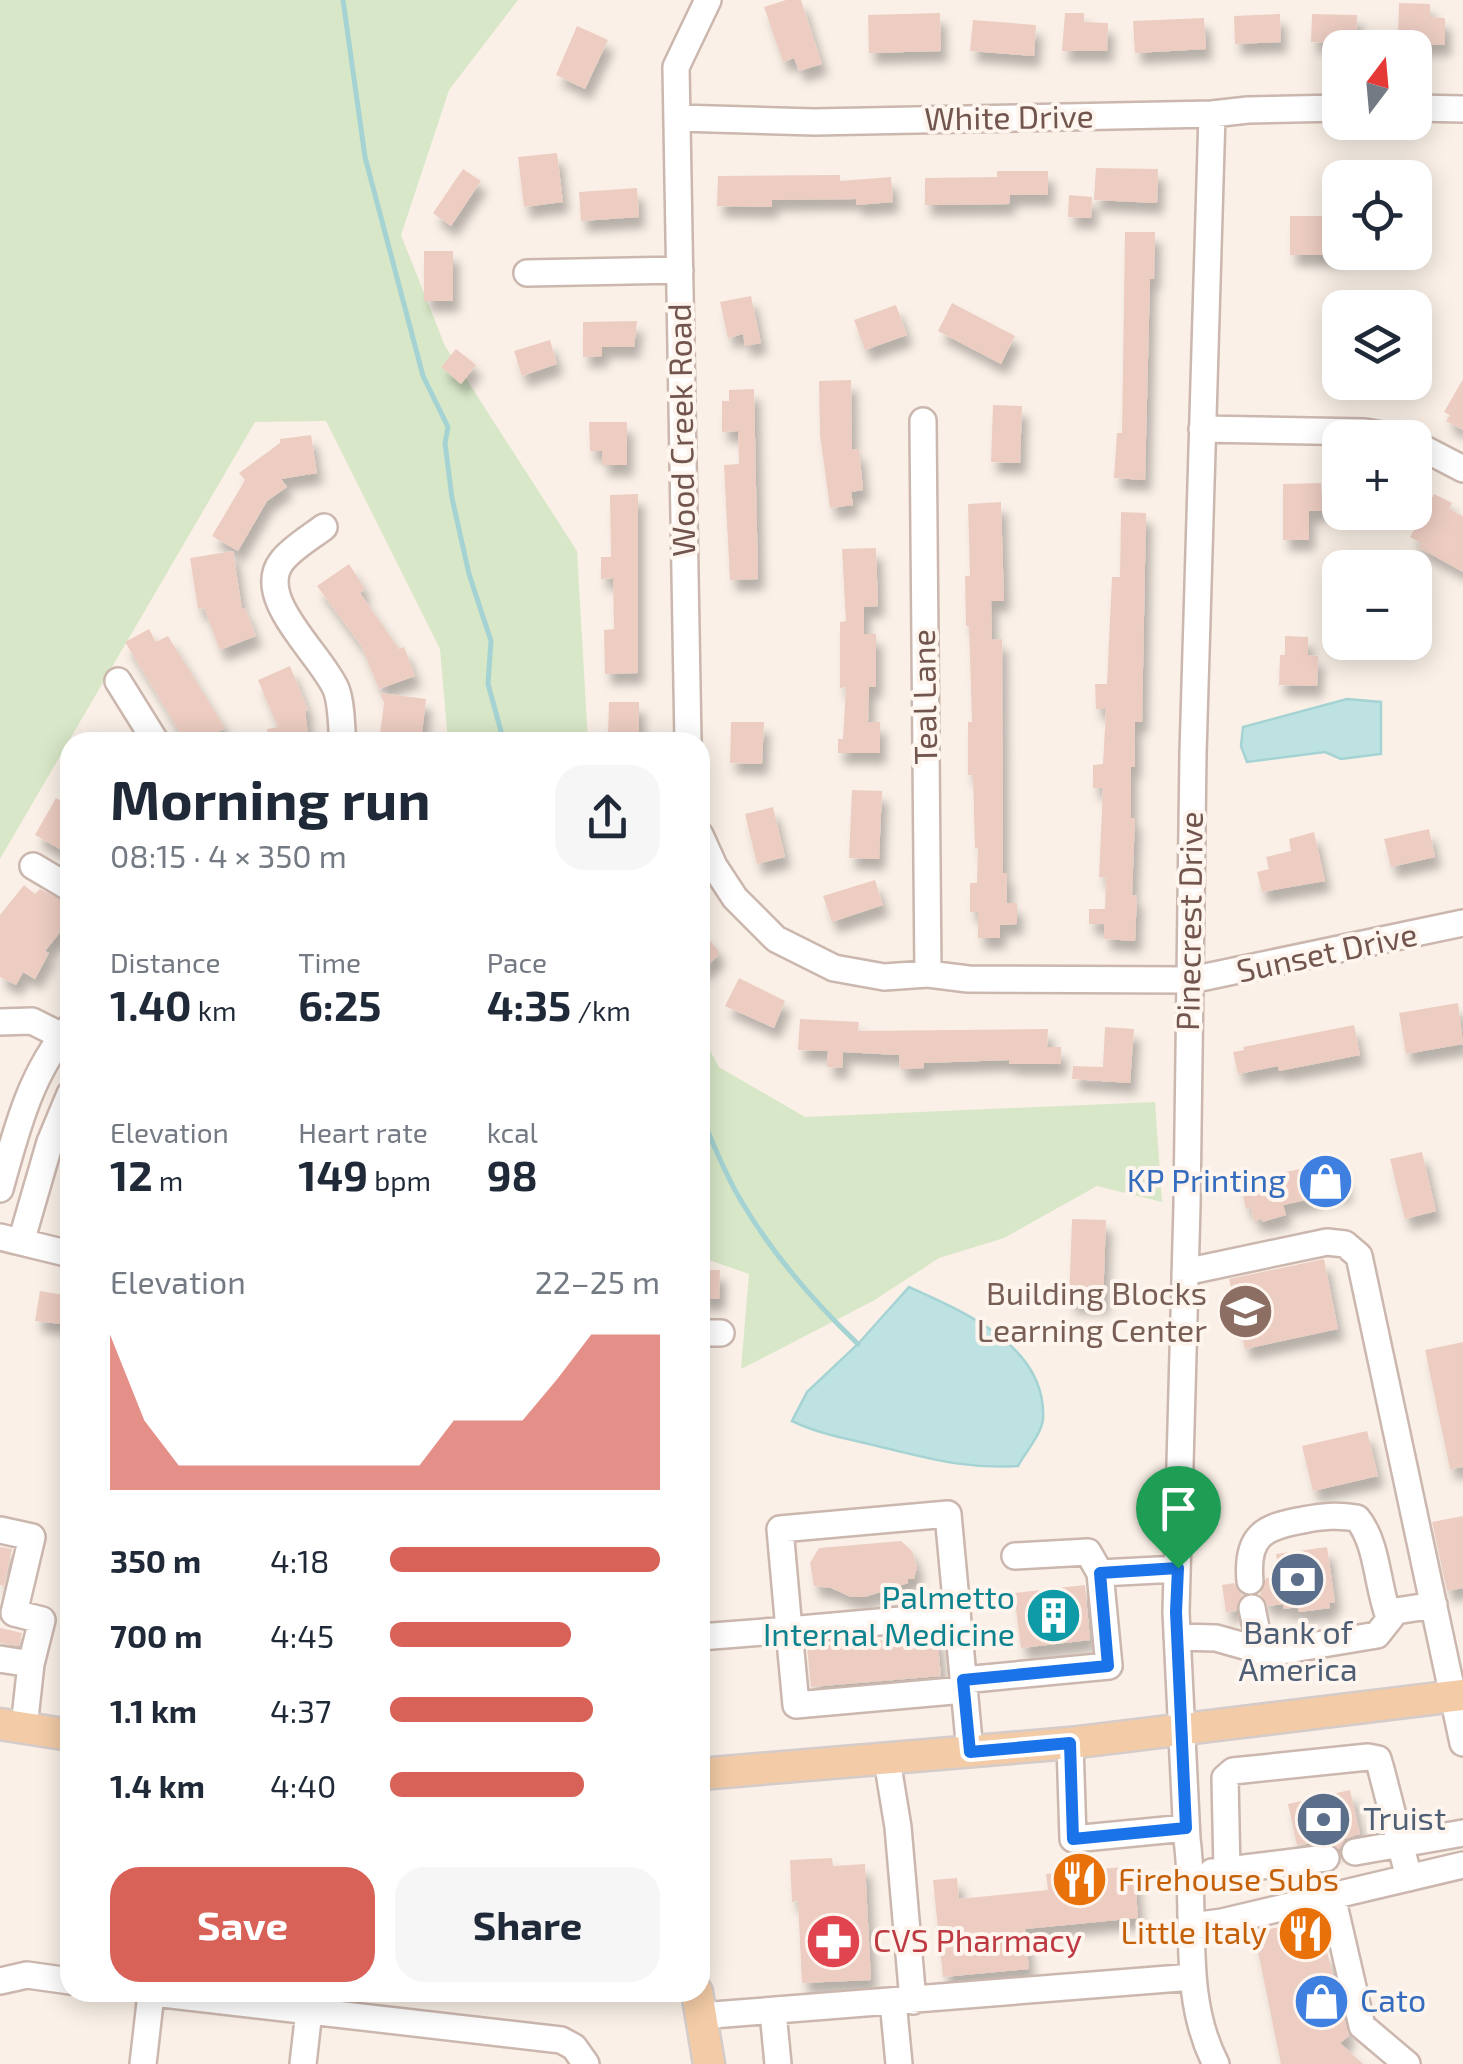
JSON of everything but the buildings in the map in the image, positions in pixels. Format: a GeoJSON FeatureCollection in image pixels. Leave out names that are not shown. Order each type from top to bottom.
{"type":"FeatureCollection","features":[{"type":"Feature","properties":{"kind":"main road"},"geometry":{"type":"LineString","coordinates":[[710,1773],[1070,1743],[1458,1696]]}},
{"type":"Feature","properties":{"kind":"main road"},"geometry":{"type":"LineString","coordinates":[[12,1726],[60,1734]]}},
{"type":"Feature","properties":{"kind":"main road"},"geometry":{"type":"LineString","coordinates":[[698,2004],[709,2064]]}},
{"type":"Feature","properties":{"kind":"street","name":"Wood Creek Road"},"geometry":{"type":"LineString","coordinates":[[688,732],[676,67],[708,0]]}},
{"type":"Feature","properties":{"kind":"street","name":"White Drive"},"geometry":{"type":"LineString","coordinates":[[678,118],[814,122],[1322,108]]}},
{"type":"Feature","properties":{"kind":"street"},"geometry":{"type":"LineString","coordinates":[[1432,108],[1463,109]]}},
{"type":"Feature","properties":{"kind":"street","name":"Pinecrest Drive"},"geometry":{"type":"LineString","coordinates":[[1212,114],[1192,753],[1177,1637],[1193,1977],[1199,2022],[1216,2064]]}},
{"type":"Feature","properties":{"kind":"street"},"geometry":{"type":"LineString","coordinates":[[527,273],[680,270]]}},
{"type":"Feature","properties":{"kind":"street","name":"Teal Lane"},"geometry":{"type":"LineString","coordinates":[[923,421],[928,974]]}},
{"type":"Feature","properties":{"kind":"street"},"geometry":{"type":"LineString","coordinates":[[1202,429],[1322,431]]}},
{"type":"Feature","properties":{"kind":"street"},"geometry":{"type":"LineString","coordinates":[[1432,453],[1463,470]]}},
{"type":"Feature","properties":{"kind":"street"},"geometry":{"type":"LineString","coordinates":[[324,526],[281,562],[272,585],[280,606],[328,672],[338,694],[342,732]]}},
{"type":"Feature","properties":{"kind":"street"},"geometry":{"type":"LineString","coordinates":[[118,681],[150,732]]}},
{"type":"Feature","properties":{"kind":"street"},"geometry":{"type":"LineString","coordinates":[[710,857],[735,898],[761,926],[789,948],[850,972],[968,979],[1191,980]]}},
{"type":"Feature","properties":{"kind":"street"},"geometry":{"type":"LineString","coordinates":[[32,866],[60,882]]}},
{"type":"Feature","properties":{"kind":"street","name":"Sunset Drive"},"geometry":{"type":"LineString","coordinates":[[1191,980],[1463,923]]}},
{"type":"Feature","properties":{"kind":"street"},"geometry":{"type":"LineString","coordinates":[[0,1022],[32,1021],[60,1029]]}},
{"type":"Feature","properties":{"kind":"street"},"geometry":{"type":"LineString","coordinates":[[0,1189],[11,1106],[60,1040]]}},
{"type":"Feature","properties":{"kind":"street"},"geometry":{"type":"LineString","coordinates":[[60,1118],[11,1240],[60,1252]]}},
{"type":"Feature","properties":{"kind":"street"},"geometry":{"type":"LineString","coordinates":[[1184,1272],[1327,1242],[1345,1244],[1359,1256],[1434,1605],[1458,1696],[1463,1743]]}},
{"type":"Feature","properties":{"kind":"street"},"geometry":{"type":"LineString","coordinates":[[970,1752],[964,1685],[958,1615],[948,1514],[780,1528],[796,1705],[964,1685],[1108,1666],[1100,1573],[1088,1552],[1015,1556]]}},
{"type":"Feature","properties":{"kind":"street"},"geometry":{"type":"LineString","coordinates":[[1250,1581],[1248,1563],[1255,1542],[1271,1526],[1333,1514],[1358,1518],[1366,1529],[1380,1596],[1389,1617]]}},
{"type":"Feature","properties":{"kind":"street"},"geometry":{"type":"LineString","coordinates":[[0,1530],[32,1537],[14,1613],[42,1620],[12,1726]]}},
{"type":"Feature","properties":{"kind":"street"},"geometry":{"type":"LineString","coordinates":[[1100,1573],[1178,1568]]}},
{"type":"Feature","properties":{"kind":"street"},"geometry":{"type":"LineString","coordinates":[[1177,1637],[1216,1638],[1269,1654],[1377,1636],[1396,1611],[1434,1605]]}},
{"type":"Feature","properties":{"kind":"street"},"geometry":{"type":"LineString","coordinates":[[1252,1608],[1261,1652]]}},
{"type":"Feature","properties":{"kind":"street"},"geometry":{"type":"LineString","coordinates":[[710,1636],[958,1615]]}},
{"type":"Feature","properties":{"kind":"street"},"geometry":{"type":"LineString","coordinates":[[0,1659],[31,1664]]}},
{"type":"Feature","properties":{"kind":"street"},"geometry":{"type":"LineString","coordinates":[[1070,1743],[1073,1839],[1186,1828]]}},
{"type":"Feature","properties":{"kind":"street"},"geometry":{"type":"LineString","coordinates":[[1227,1871],[1225,1778],[1233,1771],[1378,1758],[1409,1878]]}},
{"type":"Feature","properties":{"kind":"street"},"geometry":{"type":"LineString","coordinates":[[886,1760],[898,1827],[903,2001],[900,2064]]}},
{"type":"Feature","properties":{"kind":"street"},"geometry":{"type":"LineString","coordinates":[[1355,1852],[1463,1833]]}},
{"type":"Feature","properties":{"kind":"street"},"geometry":{"type":"LineString","coordinates":[[1191,1874],[1326,1858]]}},
{"type":"Feature","properties":{"kind":"street"},"geometry":{"type":"LineString","coordinates":[[1192,1926],[1463,1865]]}},
{"type":"Feature","properties":{"kind":"street"},"geometry":{"type":"LineString","coordinates":[[1332,1896],[1362,2026],[1406,2064]]}},
{"type":"Feature","properties":{"kind":"street"},"geometry":{"type":"LineString","coordinates":[[0,1981],[27,1975],[60,1980]]}},
{"type":"Feature","properties":{"kind":"street"},"geometry":{"type":"LineString","coordinates":[[698,2004],[773,2012],[1193,1977]]}},
{"type":"Feature","properties":{"kind":"street"},"geometry":{"type":"LineString","coordinates":[[143,2064],[147,2002]]}},
{"type":"Feature","properties":{"kind":"street"},"geometry":{"type":"LineString","coordinates":[[228,2002],[561,2040],[574,2047],[586,2064]]}},
{"type":"Feature","properties":{"kind":"street"},"geometry":{"type":"LineString","coordinates":[[303,2064],[309,2011]]}},
{"type":"Feature","properties":{"kind":"street"},"geometry":{"type":"LineString","coordinates":[[773,2012],[778,2064]]}},
{"type":"Feature","properties":{"kind":"green space"},"geometry":{"type":"Polygon","coordinates":[[[0,0],[518,0],[449,90],[401,235],[445,346],[577,551],[587,732],[447,732],[440,649],[326,421],[255,422],[74,732],[60,732],[60,756],[0,859],[0,0]]]}},
{"type":"Feature","properties":{"kind":"green space"},"geometry":{"type":"Polygon","coordinates":[[[710,1051],[719,1067],[805,1117],[1155,1102],[1162,1202],[1097,1186],[1004,1238],[939,1258],[873,1301],[741,1369],[749,1274],[710,1260],[710,1051]]]}},
{"type":"Feature","properties":{"kind":"water"},"geometry":{"type":"Polygon","coordinates":[[[1347,699],[1381,702],[1381,754],[1341,759],[1325,752],[1247,762],[1241,746],[1243,727],[1347,699]]]}},
{"type":"Feature","properties":{"kind":"water"},"geometry":{"type":"Polygon","coordinates":[[[909,1287],[998,1335],[1031,1371],[1041,1393],[1043,1419],[1018,1466],[981,1466],[933,1459],[792,1421],[807,1392],[858,1344],[909,1287]]]}},
{"type":"Feature","properties":{"kind":"waterway"},"geometry":{"type":"LineString","coordinates":[[343,0],[365,157],[423,376],[448,427],[445,443],[452,498],[469,574],[491,641],[488,684],[501,732]]}},
{"type":"Feature","properties":{"kind":"waterway"},"geometry":{"type":"LineString","coordinates":[[710,1136],[734,1189],[765,1239],[858,1344]]}},
{"type":"Feature","properties":{"kind":"place","name":"KP Printing"},"geometry":{"type":"Point","coordinates":[1325,1181]}},
{"type":"Feature","properties":{"kind":"place","name":"Building Blocks Learning Center"},"geometry":{"type":"Point","coordinates":[1246,1312]}},
{"type":"Feature","properties":{"kind":"place","name":"Bank of America"},"geometry":{"type":"Point","coordinates":[1298,1579]}},
{"type":"Feature","properties":{"kind":"place","name":"Palmetto Internal Medicine"},"geometry":{"type":"Point","coordinates":[1054,1616]}},
{"type":"Feature","properties":{"kind":"place","name":"Truist"},"geometry":{"type":"Point","coordinates":[1324,1819]}},
{"type":"Feature","properties":{"kind":"place","name":"Firehouse Subs"},"geometry":{"type":"Point","coordinates":[1079,1880]}},
{"type":"Feature","properties":{"kind":"place","name":"Little Italy"},"geometry":{"type":"Point","coordinates":[1306,1933]}},
{"type":"Feature","properties":{"kind":"place","name":"CVS Pharmacy"},"geometry":{"type":"Point","coordinates":[834,1941]}},
{"type":"Feature","properties":{"kind":"place","name":"Cato"},"geometry":{"type":"Point","coordinates":[1321,2001]}},
{"type":"Feature","properties":{"kind":"route"},"geometry":{"type":"LineString","coordinates":[[1178,1568],[1176,1612],[1186,1828],[1073,1839],[1070,1743],[970,1752],[963,1680],[1108,1666],[1100,1573],[1178,1568]]}}]}
